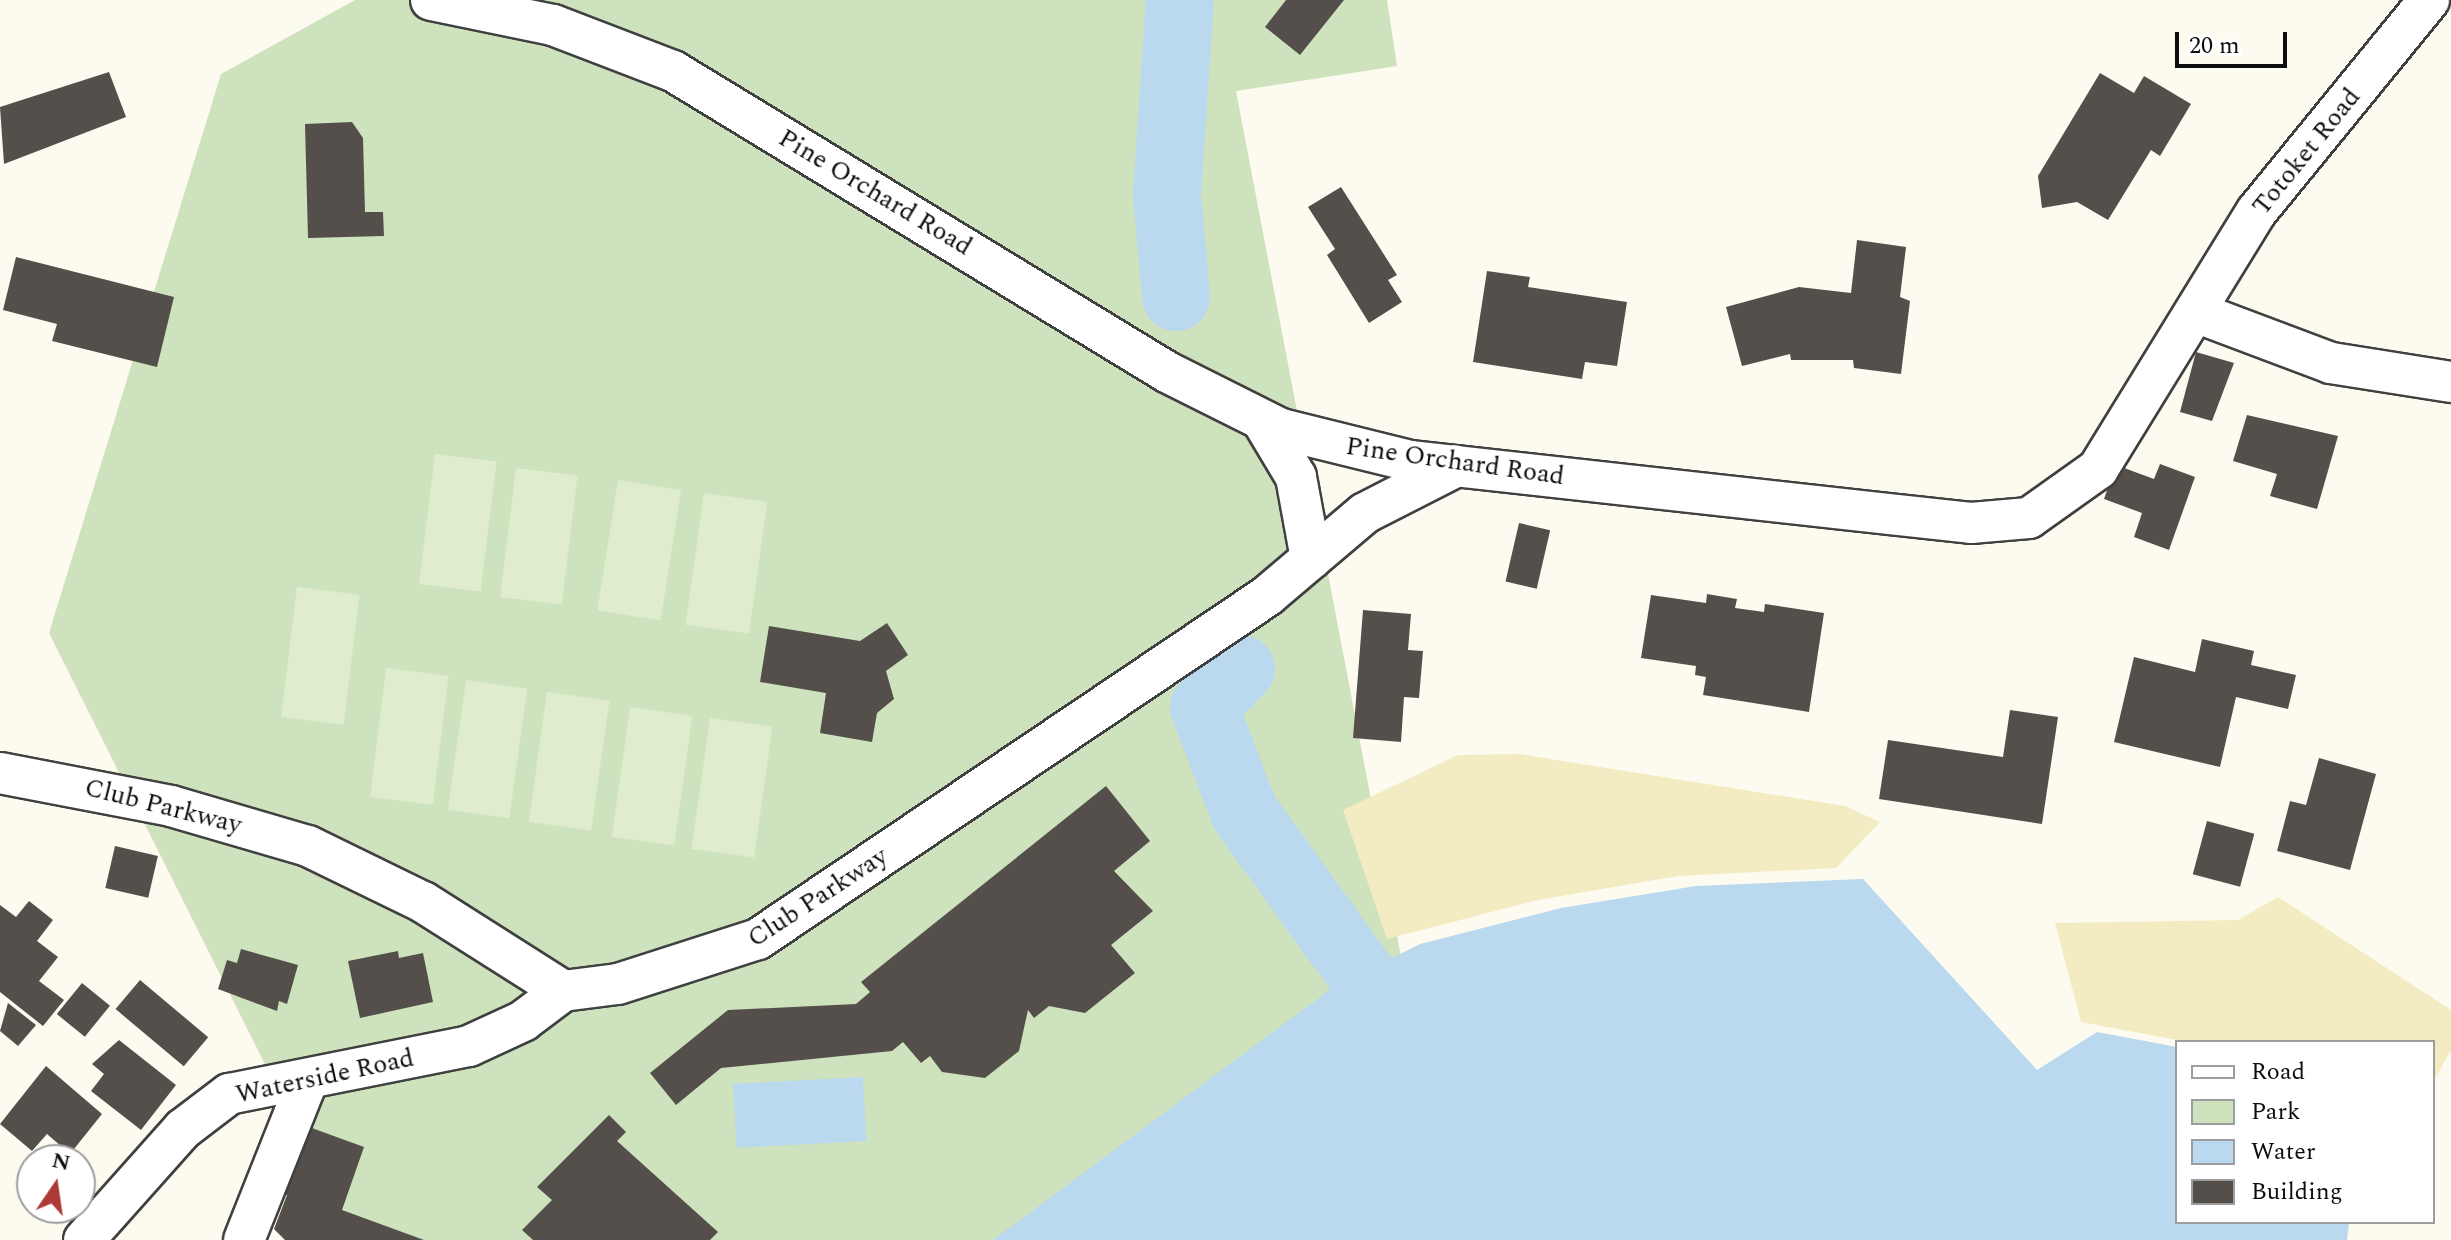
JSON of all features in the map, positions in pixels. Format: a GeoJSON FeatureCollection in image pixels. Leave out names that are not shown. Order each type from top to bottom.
{"type":"FeatureCollection","features":[{"type":"Feature","properties":{"kind":"street","name":"Pine Orchard Road"},"geometry":{"type":"LineString","coordinates":[[431,0],[553,25],[673,71],[1167,372],[1263,422],[1370,454],[1971,523],[2029,518],[2098,469],[2198,313]]}},
{"type":"Feature","properties":{"kind":"street","name":"Totoket Road"},"geometry":{"type":"LineString","coordinates":[[2198,313],[2257,211],[2429,0]]}},
{"type":"Feature","properties":{"kind":"street"},"geometry":{"type":"LineString","coordinates":[[2198,313],[2331,363],[2451,382]]}},
{"type":"Feature","properties":{"kind":"street"},"geometry":{"type":"LineString","coordinates":[[1263,422],[1296,477],[1311,559]]}},
{"type":"Feature","properties":{"kind":"street","name":"Club Parkway"},"geometry":{"type":"LineString","coordinates":[[0,773],[171,806],[308,846],[423,902],[563,991],[675,971],[758,939],[1311,559],[1365,513],[1457,466]]}},
{"type":"Feature","properties":{"kind":"street","name":"Waterside Road"},"geometry":{"type":"LineString","coordinates":[[84,1240],[204,1110],[257,1086],[307,1082],[469,1046],[532,1016],[563,991]]}},
{"type":"Feature","properties":{"kind":"street"},"geometry":{"type":"LineString","coordinates":[[244,1240],[307,1082]]}},
{"type":"Feature","properties":{"kind":"green space"},"geometry":{"type":"Polygon","coordinates":[[[355,0],[1387,0],[1397,66],[1236,91],[1455,1240],[353,1240],[49,633],[221,74],[355,0]]]}},
{"type":"Feature","properties":{"kind":"green space"},"geometry":{"type":"Polygon","coordinates":[[[435,454],[497,462],[481,592],[419,584],[435,454]]]}},
{"type":"Feature","properties":{"kind":"green space"},"geometry":{"type":"Polygon","coordinates":[[[516,468],[578,476],[562,605],[500,597],[516,468]]]}},
{"type":"Feature","properties":{"kind":"green space"},"geometry":{"type":"Polygon","coordinates":[[[618,480],[681,490],[661,620],[597,610],[618,480]]]}},
{"type":"Feature","properties":{"kind":"green space"},"geometry":{"type":"Polygon","coordinates":[[[704,493],[767,502],[749,634],[685,625],[704,493]]]}},
{"type":"Feature","properties":{"kind":"green space"},"geometry":{"type":"Polygon","coordinates":[[[297,587],[360,595],[344,725],[281,717],[297,587]]]}},
{"type":"Feature","properties":{"kind":"green space"},"geometry":{"type":"Polygon","coordinates":[[[386,668],[449,676],[433,805],[370,797],[386,668]]]}},
{"type":"Feature","properties":{"kind":"green space"},"geometry":{"type":"Polygon","coordinates":[[[466,680],[527,689],[509,818],[448,810],[466,680]]]}},
{"type":"Feature","properties":{"kind":"green space"},"geometry":{"type":"Polygon","coordinates":[[[547,692],[609,701],[591,830],[529,822],[547,692]]]}},
{"type":"Feature","properties":{"kind":"green space"},"geometry":{"type":"Polygon","coordinates":[[[630,707],[692,716],[674,845],[612,837],[630,707]]]}},
{"type":"Feature","properties":{"kind":"green space"},"geometry":{"type":"Polygon","coordinates":[[[710,718],[772,727],[754,857],[692,849],[710,718]]]}},
{"type":"Feature","properties":{"kind":"sand"},"geometry":{"type":"Polygon","coordinates":[[[1519,754],[1845,806],[1880,822],[1836,868],[1678,876],[1538,900],[1387,939],[1343,810],[1458,755],[1519,754]]]}},
{"type":"Feature","properties":{"kind":"sand"},"geometry":{"type":"Polygon","coordinates":[[[2278,897],[2451,1010],[2451,1050],[2435,1078],[2435,1040],[2177,1040],[2081,1022],[2055,923],[2238,920],[2278,897]]]}},
{"type":"Feature","properties":{"kind":"water"},"geometry":{"type":"Polygon","coordinates":[[[1863,879],[2037,1070],[2097,1032],[2175,1047],[2175,1224],[2349,1224],[2347,1240],[993,1240],[1331,989],[1420,944],[1561,908],[1696,886],[1863,879]]]}},
{"type":"Feature","properties":{"kind":"water"},"geometry":{"type":"Polygon","coordinates":[[[863,1077],[866,1141],[737,1148],[733,1084],[863,1077]]]}},
{"type":"Feature","properties":{"kind":"building"},"geometry":{"type":"Polygon","coordinates":[[[1286,0],[1344,0],[1300,55],[1265,27],[1286,0]]]}},
{"type":"Feature","properties":{"kind":"building"},"geometry":{"type":"Polygon","coordinates":[[[109,72],[126,117],[4,164],[0,107],[109,72]]]}},
{"type":"Feature","properties":{"kind":"building"},"geometry":{"type":"Polygon","coordinates":[[[2100,73],[2134,93],[2144,76],[2191,104],[2160,156],[2151,150],[2108,220],[2077,202],[2042,208],[2038,176],[2100,73]]]}},
{"type":"Feature","properties":{"kind":"building"},"geometry":{"type":"Polygon","coordinates":[[[352,122],[363,138],[365,212],[383,212],[384,236],[308,238],[305,124],[352,122]]]}},
{"type":"Feature","properties":{"kind":"building"},"geometry":{"type":"Polygon","coordinates":[[[1341,187],[1397,275],[1388,280],[1402,302],[1369,323],[1327,255],[1335,249],[1308,207],[1341,187]]]}},
{"type":"Feature","properties":{"kind":"building"},"geometry":{"type":"Polygon","coordinates":[[[1857,240],[1906,247],[1900,297],[1910,301],[1901,374],[1854,368],[1853,360],[1791,360],[1790,354],[1742,366],[1726,307],[1799,287],[1851,293],[1857,240]]]}},
{"type":"Feature","properties":{"kind":"building"},"geometry":{"type":"Polygon","coordinates":[[[16,257],[174,297],[157,367],[52,341],[57,324],[3,310],[16,257]]]}},
{"type":"Feature","properties":{"kind":"building"},"geometry":{"type":"Polygon","coordinates":[[[1487,271],[1530,277],[1528,287],[1627,302],[1617,366],[1585,362],[1582,379],[1473,362],[1487,271]]]}},
{"type":"Feature","properties":{"kind":"building"},"geometry":{"type":"Polygon","coordinates":[[[2196,352],[2234,363],[2212,421],[2180,412],[2196,352]]]}},
{"type":"Feature","properties":{"kind":"building"},"geometry":{"type":"Polygon","coordinates":[[[2247,415],[2338,436],[2317,509],[2270,496],[2277,474],[2233,461],[2247,415]]]}},
{"type":"Feature","properties":{"kind":"building"},"geometry":{"type":"Polygon","coordinates":[[[2160,464],[2195,477],[2169,550],[2134,537],[2142,513],[2104,499],[2116,465],[2154,479],[2160,464]]]}},
{"type":"Feature","properties":{"kind":"building"},"geometry":{"type":"Polygon","coordinates":[[[1519,523],[1550,530],[1537,589],[1506,581],[1519,523]]]}},
{"type":"Feature","properties":{"kind":"building"},"geometry":{"type":"Polygon","coordinates":[[[1707,594],[1737,599],[1735,608],[1764,612],[1765,604],[1824,613],[1809,712],[1703,695],[1706,677],[1695,675],[1696,666],[1641,658],[1651,595],[1706,603],[1707,594]]]}},
{"type":"Feature","properties":{"kind":"building"},"geometry":{"type":"Polygon","coordinates":[[[1363,610],[1411,614],[1408,650],[1423,651],[1419,698],[1404,697],[1401,742],[1353,738],[1363,610]]]}},
{"type":"Feature","properties":{"kind":"building"},"geometry":{"type":"Polygon","coordinates":[[[887,623],[908,655],[886,671],[894,699],[877,713],[872,742],[820,733],[826,693],[760,682],[769,626],[860,641],[887,623]]]}},
{"type":"Feature","properties":{"kind":"building"},"geometry":{"type":"Polygon","coordinates":[[[2202,639],[2254,651],[2251,665],[2296,675],[2288,709],[2236,697],[2220,767],[2114,742],[2134,657],[2195,672],[2202,639]]]}},
{"type":"Feature","properties":{"kind":"building"},"geometry":{"type":"Polygon","coordinates":[[[2010,710],[2058,717],[2042,824],[1879,799],[1888,740],[2003,757],[2010,710]]]}},
{"type":"Feature","properties":{"kind":"building"},"geometry":{"type":"Polygon","coordinates":[[[2319,758],[2376,774],[2350,870],[2277,851],[2290,801],[2306,805],[2319,758]]]}},
{"type":"Feature","properties":{"kind":"building"},"geometry":{"type":"Polygon","coordinates":[[[1106,786],[1150,841],[1114,871],[1153,911],[1111,945],[1135,973],[1085,1013],[1049,1006],[1034,1018],[1028,1010],[1019,1051],[985,1078],[942,1072],[930,1056],[921,1063],[903,1042],[892,1051],[721,1068],[676,1105],[650,1073],[728,1010],[856,1004],[870,992],[861,982],[1106,786]]]}},
{"type":"Feature","properties":{"kind":"building"},"geometry":{"type":"Polygon","coordinates":[[[2207,821],[2254,834],[2240,887],[2193,874],[2207,821]]]}},
{"type":"Feature","properties":{"kind":"building"},"geometry":{"type":"Polygon","coordinates":[[[115,846],[158,856],[148,898],[105,888],[115,846]]]}},
{"type":"Feature","properties":{"kind":"building"},"geometry":{"type":"Polygon","coordinates":[[[29,901],[53,920],[37,941],[58,957],[39,981],[64,1000],[43,1026],[0,992],[0,905],[16,917],[29,901]]]}},
{"type":"Feature","properties":{"kind":"building"},"geometry":{"type":"Polygon","coordinates":[[[241,949],[298,965],[287,1004],[279,1001],[277,1011],[218,989],[227,960],[237,963],[241,949]]]}},
{"type":"Feature","properties":{"kind":"building"},"geometry":{"type":"Polygon","coordinates":[[[398,951],[399,958],[423,953],[433,1002],[360,1018],[348,961],[398,951]]]}},
{"type":"Feature","properties":{"kind":"building"},"geometry":{"type":"Polygon","coordinates":[[[140,980],[208,1037],[184,1066],[116,1009],[140,980]]]}},
{"type":"Feature","properties":{"kind":"building"},"geometry":{"type":"Polygon","coordinates":[[[82,983],[110,1006],[85,1037],[57,1014],[82,983]]]}},
{"type":"Feature","properties":{"kind":"building"},"geometry":{"type":"Polygon","coordinates":[[[8,1003],[36,1025],[18,1046],[0,1031],[8,1003]]]}},
{"type":"Feature","properties":{"kind":"building"},"geometry":{"type":"Polygon","coordinates":[[[119,1040],[176,1085],[141,1130],[91,1091],[104,1074],[92,1064],[119,1040]]]}},
{"type":"Feature","properties":{"kind":"building"},"geometry":{"type":"Polygon","coordinates":[[[46,1066],[102,1114],[78,1144],[58,1144],[47,1134],[38,1144],[24,1144],[0,1124],[46,1066]]]}},
{"type":"Feature","properties":{"kind":"building"},"geometry":{"type":"Polygon","coordinates":[[[609,1115],[626,1132],[617,1141],[718,1232],[710,1240],[533,1240],[522,1230],[552,1200],[537,1187],[609,1115]]]}},
{"type":"Feature","properties":{"kind":"building"},"geometry":{"type":"Polygon","coordinates":[[[298,1123],[364,1147],[342,1210],[424,1240],[285,1240],[274,1229],[287,1195],[274,1190],[298,1123]]]}},
{"type":"Feature","properties":{"kind":"waterway"},"geometry":{"type":"LineString","coordinates":[[1176,297],[1167,194],[1180,0]]}},
{"type":"Feature","properties":{"kind":"waterway"},"geometry":{"type":"LineString","coordinates":[[1241,669],[1204,707],[1244,812],[1361,974]]}}]}
